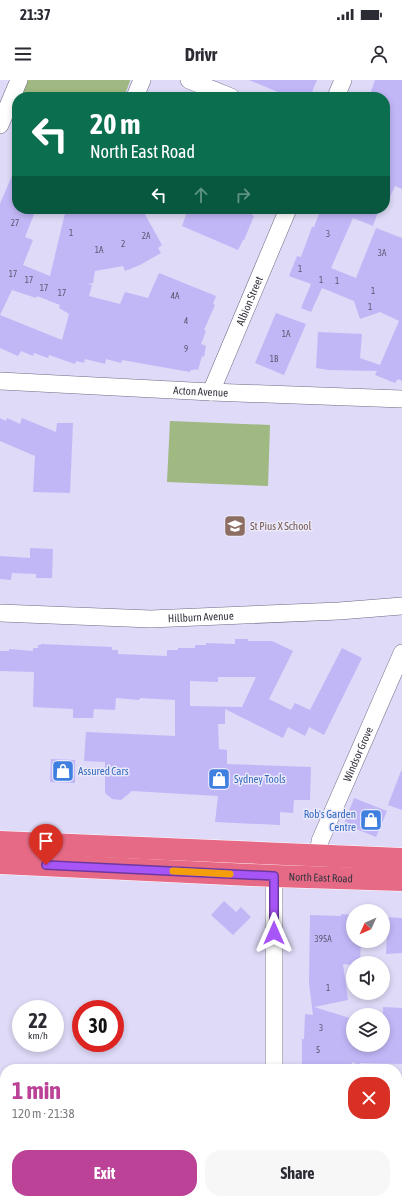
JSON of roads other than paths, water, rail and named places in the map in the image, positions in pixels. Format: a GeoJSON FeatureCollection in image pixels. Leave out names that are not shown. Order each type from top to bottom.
{"type":"FeatureCollection","features":[{"type":"Feature","properties":{"kind":"highway","name":"North East Road"},"geometry":{"type":"LineString","coordinates":[[0,842],[402,859]]}},
{"type":"Feature","properties":{"kind":"highway"},"geometry":{"type":"LineString","coordinates":[[274,854],[274,876]]}},
{"type":"Feature","properties":{"kind":"highway"},"geometry":{"type":"LineString","coordinates":[[318,856],[319,878]]}},
{"type":"Feature","properties":{"kind":"highway","name":"North East Road"},"geometry":{"type":"LineString","coordinates":[[0,863],[319,878],[402,880]]}},
{"type":"Feature","properties":{"kind":"street"},"geometry":{"type":"LineString","coordinates":[[16,92],[19,80]]}},
{"type":"Feature","properties":{"kind":"street"},"geometry":{"type":"LineString","coordinates":[[137,92],[142,80]]}},
{"type":"Feature","properties":{"kind":"street"},"geometry":{"type":"LineString","coordinates":[[189,80],[219,92]]}},
{"type":"Feature","properties":{"kind":"street"},"geometry":{"type":"LineString","coordinates":[[338,92],[343,80]]}},
{"type":"Feature","properties":{"kind":"street"},"geometry":{"type":"LineString","coordinates":[[7,122],[12,104]]}},
{"type":"Feature","properties":{"kind":"street","name":"Albion Street"},"geometry":{"type":"LineString","coordinates":[[211,392],[286,214]]}},
{"type":"Feature","properties":{"kind":"street","name":"Acton Avenue"},"geometry":{"type":"LineString","coordinates":[[0,381],[211,392],[402,398]]}},
{"type":"Feature","properties":{"kind":"street","name":"Hillburn Avenue"},"geometry":{"type":"LineString","coordinates":[[0,613],[151,619],[339,611],[402,606]]}},
{"type":"Feature","properties":{"kind":"street","name":"Windsor Grove"},"geometry":{"type":"LineString","coordinates":[[318,856],[320,841],[402,653]]}},
{"type":"Feature","properties":{"kind":"street"},"geometry":{"type":"LineString","coordinates":[[274,876],[274,1064]]}},
{"type":"Feature","properties":{"kind":"place","name":"St Pius X School"},"geometry":{"type":"Point","coordinates":[235,526]}},
{"type":"Feature","properties":{"kind":"place","name":"Assured Cars"},"geometry":{"type":"Point","coordinates":[63,771]}},
{"type":"Feature","properties":{"kind":"place","name":"Sydney Tools"},"geometry":{"type":"Point","coordinates":[219,779]}},
{"type":"Feature","properties":{"kind":"place","name":"Rob's Garden Centre"},"geometry":{"type":"Point","coordinates":[371,820]}}]}
